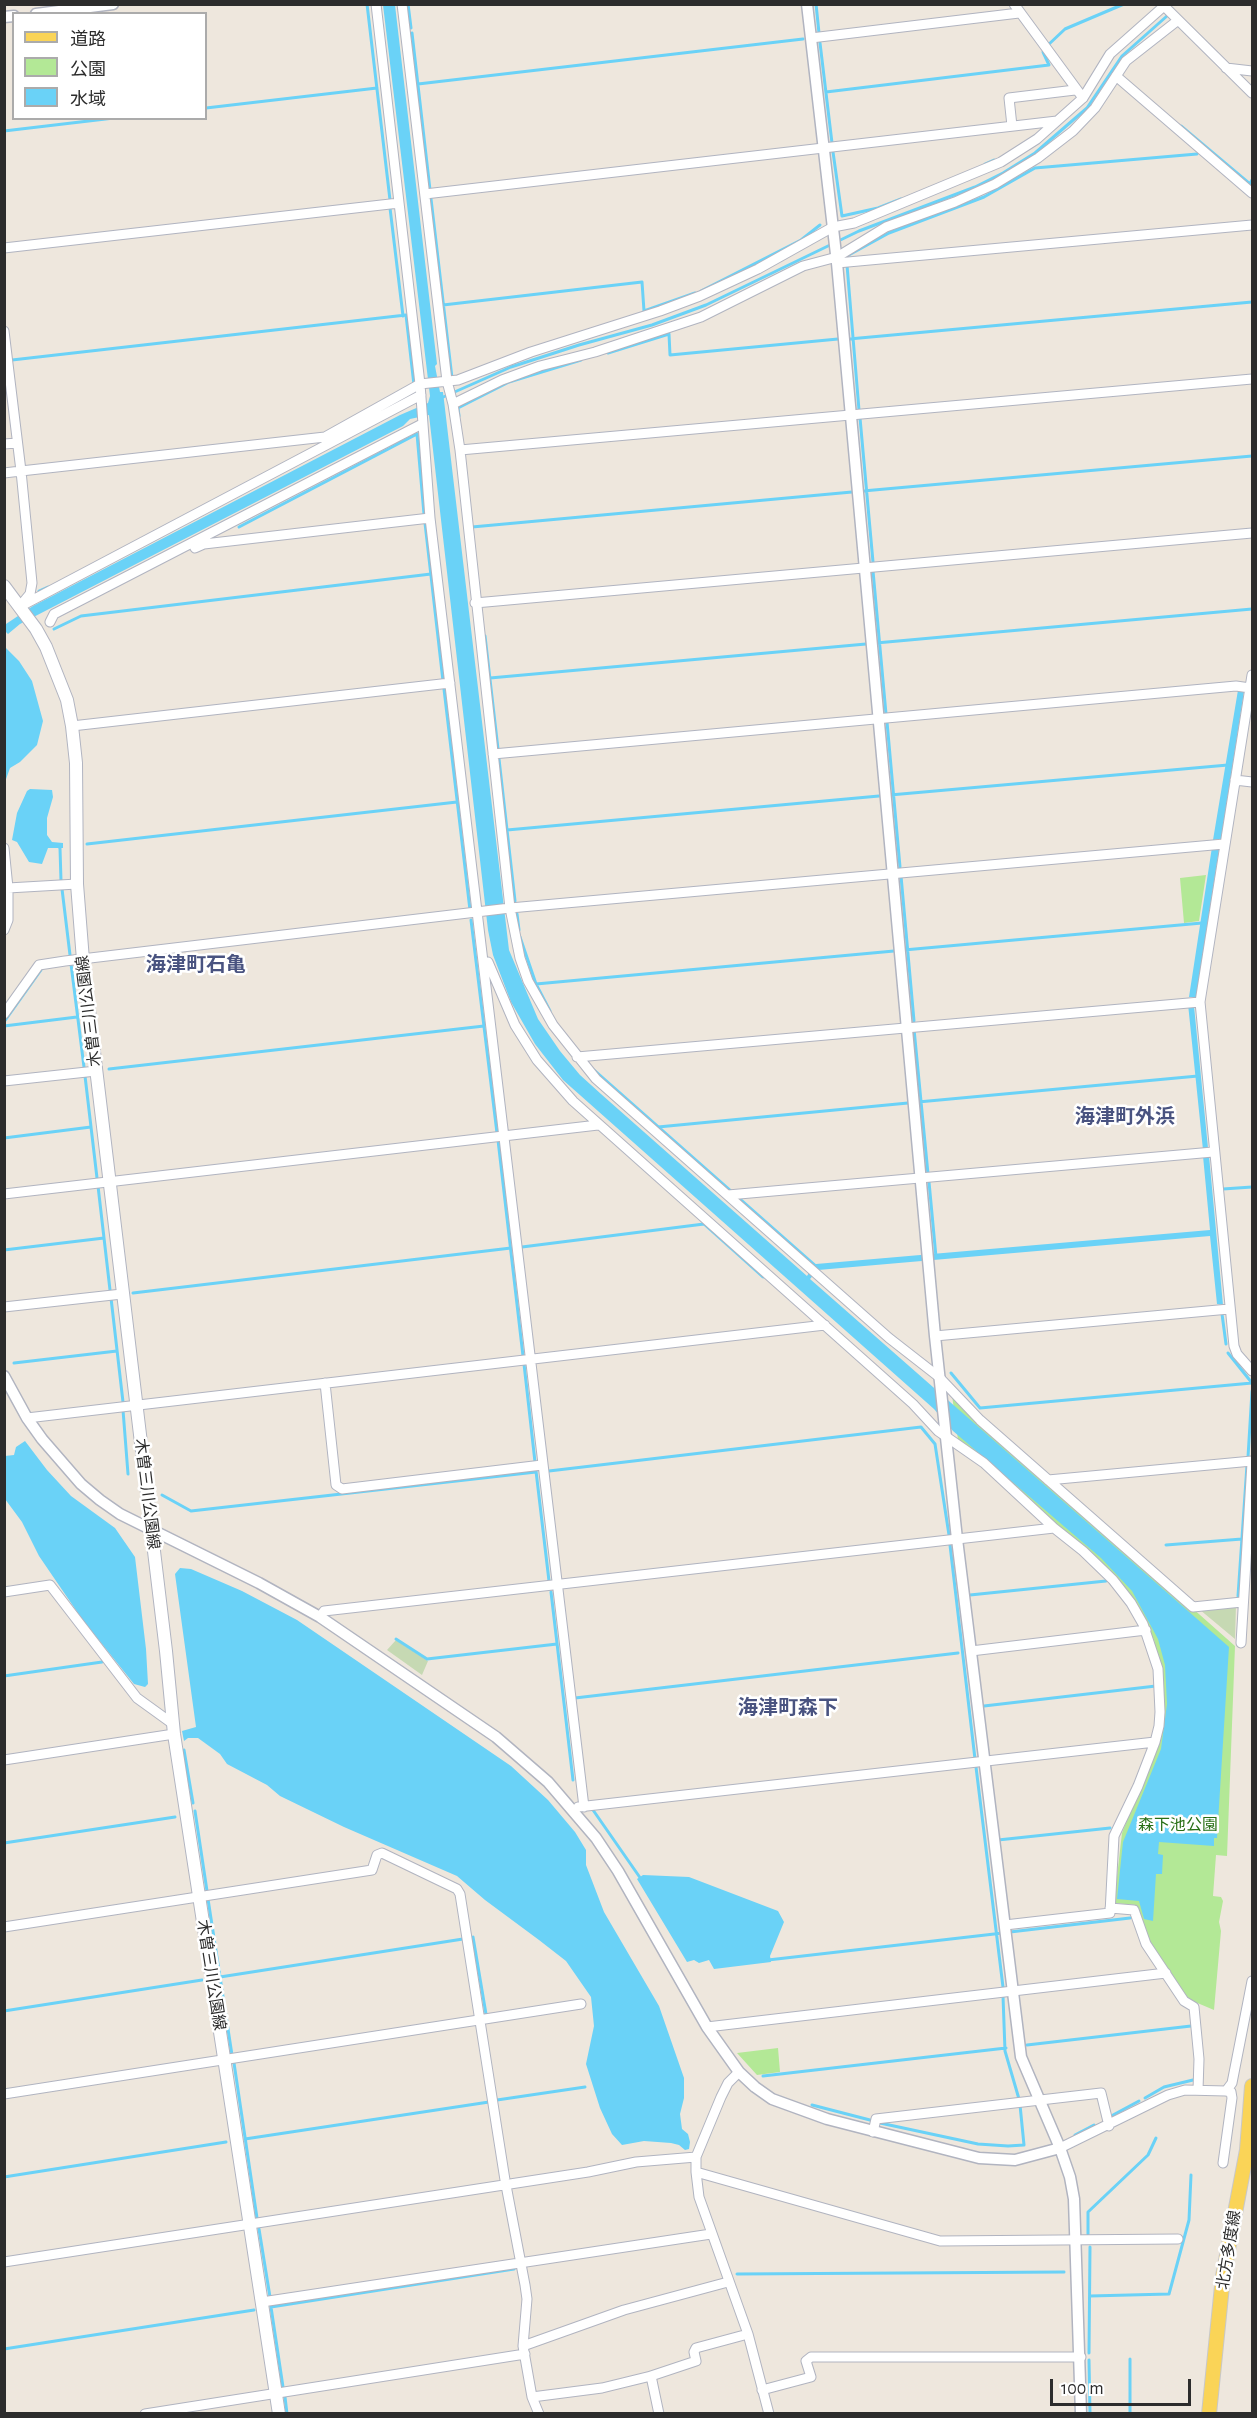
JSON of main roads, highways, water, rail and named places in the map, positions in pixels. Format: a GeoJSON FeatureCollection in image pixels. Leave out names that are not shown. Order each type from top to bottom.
{"type":"FeatureCollection","features":[{"type":"Feature","properties":{"kind":"main road","name":"木曽三川公園線"},"geometry":{"type":"LineString","coordinates":[[4,586],[34,625],[58,675],[72,726],[76,763],[77,884],[83,960],[135,1405],[152,1529],[173,1729],[279,2414]]}},
{"type":"Feature","properties":{"kind":"main road","name":"北方多度線"},"geometry":{"type":"LineString","coordinates":[[1209,2414],[1224,2276],[1246,2150],[1252,2086]]}},
{"type":"Feature","properties":{"kind":"water"},"geometry":{"type":"Polygon","coordinates":[[[383,5],[395,5],[437,364],[435,366],[440,392],[443,392],[509,950],[538,1019],[560,1051],[580,1075],[807,1276],[816,1264],[1210,1230],[1203,1156],[1209,1156],[1223,1305],[1217,1304],[1210,1236],[818,1270],[810,1279],[1229,1647],[1217,1838],[1214,1838],[1214,1846],[1159,1842],[1158,1854],[1163,1855],[1162,1874],[1156,1874],[1153,1921],[1144,1919],[1139,1901],[1117,1899],[1123,1842],[1161,1749],[1167,1704],[1165,1665],[1158,1639],[1132,1591],[1101,1558],[953,1431],[934,1409],[563,1080],[535,1044],[511,1002],[493,955],[488,930],[429,415],[410,419],[403,426],[20,624],[8,634],[5,631],[6,624],[33,606],[400,415],[428,403],[430,396],[383,5]]]}},
{"type":"Feature","properties":{"kind":"water"},"geometry":{"type":"Polygon","coordinates":[[[5,647],[19,661],[32,681],[43,721],[37,745],[20,762],[10,768],[5,782],[5,647]]]}},
{"type":"Feature","properties":{"kind":"water"},"geometry":{"type":"Polygon","coordinates":[[[1238,690],[1244,692],[1221,839],[1213,840],[1238,690]]]}},
{"type":"Feature","properties":{"kind":"water"},"geometry":{"type":"Polygon","coordinates":[[[30,789],[52,790],[53,797],[47,818],[47,835],[52,842],[63,843],[63,848],[48,848],[42,864],[29,862],[17,842],[12,840],[17,813],[30,789]]]}},
{"type":"Feature","properties":{"kind":"water"},"geometry":{"type":"Polygon","coordinates":[[[1212,847],[1219,850],[1196,997],[1189,997],[1212,847]]]}},
{"type":"Feature","properties":{"kind":"water"},"geometry":{"type":"Polygon","coordinates":[[[1188,1004],[1194,1006],[1208,1148],[1203,1150],[1188,1004]]]}},
{"type":"Feature","properties":{"kind":"water"},"geometry":{"type":"Polygon","coordinates":[[[25,1441],[71,1496],[115,1528],[135,1557],[146,1649],[148,1684],[145,1687],[134,1684],[82,1619],[39,1556],[22,1522],[5,1499],[5,1456],[14,1455],[16,1447],[25,1441]]]}},
{"type":"Feature","properties":{"kind":"water"},"geometry":{"type":"Polygon","coordinates":[[[180,1568],[191,1569],[242,1591],[297,1620],[511,1766],[548,1800],[575,1832],[586,1850],[586,1865],[604,1912],[659,2006],[684,2078],[684,2098],[680,2114],[682,2129],[688,2134],[689,2149],[685,2150],[671,2143],[644,2141],[622,2145],[612,2134],[600,2108],[586,2064],[594,2026],[591,1997],[566,1961],[457,1876],[344,1827],[280,1796],[267,1785],[227,1764],[220,1754],[198,1738],[188,1738],[184,1741],[182,1731],[196,1727],[175,1574],[180,1568]]]}},
{"type":"Feature","properties":{"kind":"water"},"geometry":{"type":"Polygon","coordinates":[[[643,1875],[689,1877],[778,1911],[784,1922],[770,1956],[771,1962],[714,1969],[709,1960],[699,1963],[694,1960],[687,1962],[637,1879],[643,1875]]]}},
{"type":"Feature","properties":{"kind":"waterway"},"geometry":{"type":"LineString","coordinates":[[367,4],[390,200]]}},
{"type":"Feature","properties":{"kind":"waterway"},"geometry":{"type":"LineString","coordinates":[[408,4],[411,28]]}},
{"type":"Feature","properties":{"kind":"waterway"},"geometry":{"type":"LineString","coordinates":[[816,4],[819,33]]}},
{"type":"Feature","properties":{"kind":"waterway"},"geometry":{"type":"LineString","coordinates":[[1047,46],[1065,29],[1124,4]]}},
{"type":"Feature","properties":{"kind":"waterway"},"geometry":{"type":"LineString","coordinates":[[441,398],[511,367],[652,325],[706,305],[859,231],[975,187],[1003,173],[1035,153],[1087,108],[1122,56],[1167,16],[1167,12]]}},
{"type":"Feature","properties":{"kind":"waterway"},"geometry":{"type":"LineString","coordinates":[[412,33],[430,190]]}},
{"type":"Feature","properties":{"kind":"waterway"},"geometry":{"type":"LineString","coordinates":[[418,84],[803,39]]}},
{"type":"Feature","properties":{"kind":"waterway"},"geometry":{"type":"LineString","coordinates":[[820,43],[832,143]]}},
{"type":"Feature","properties":{"kind":"waterway"},"geometry":{"type":"LineString","coordinates":[[826,92],[1049,65],[1043,52]]}},
{"type":"Feature","properties":{"kind":"waterway"},"geometry":{"type":"LineString","coordinates":[[207,108],[377,88]]}},
{"type":"Feature","properties":{"kind":"waterway"},"geometry":{"type":"LineString","coordinates":[[4,131],[97,120]]}},
{"type":"Feature","properties":{"kind":"waterway"},"geometry":{"type":"LineString","coordinates":[[1181,126],[1250,184],[1252,180]]}},
{"type":"Feature","properties":{"kind":"waterway"},"geometry":{"type":"LineString","coordinates":[[833,152],[842,216],[878,208],[901,199]]}},
{"type":"Feature","properties":{"kind":"waterway"},"geometry":{"type":"LineString","coordinates":[[847,256],[889,233],[984,197],[1035,168],[1197,154]]}},
{"type":"Feature","properties":{"kind":"waterway"},"geometry":{"type":"LineString","coordinates":[[985,164],[994,160]]}},
{"type":"Feature","properties":{"kind":"waterway"},"geometry":{"type":"LineString","coordinates":[[431,199],[452,378]]}},
{"type":"Feature","properties":{"kind":"waterway"},"geometry":{"type":"LineString","coordinates":[[390,208],[403,316]]}},
{"type":"Feature","properties":{"kind":"waterway"},"geometry":{"type":"LineString","coordinates":[[701,291],[801,240],[820,225]]}},
{"type":"Feature","properties":{"kind":"waterway"},"geometry":{"type":"LineString","coordinates":[[847,265],[859,410]]}},
{"type":"Feature","properties":{"kind":"waterway"},"geometry":{"type":"LineString","coordinates":[[443,305],[642,282],[644,311],[695,293]]}},
{"type":"Feature","properties":{"kind":"waterway"},"geometry":{"type":"LineString","coordinates":[[849,339],[1252,302]]}},
{"type":"Feature","properties":{"kind":"waterway"},"geometry":{"type":"LineString","coordinates":[[12,360],[406,315],[414,385]]}},
{"type":"Feature","properties":{"kind":"waterway"},"geometry":{"type":"LineString","coordinates":[[608,353],[669,334],[670,355],[838,339]]}},
{"type":"Feature","properties":{"kind":"waterway"},"geometry":{"type":"LineString","coordinates":[[459,416],[458,408],[509,382],[581,360]]}},
{"type":"Feature","properties":{"kind":"waterway"},"geometry":{"type":"LineString","coordinates":[[860,418],[873,562]]}},
{"type":"Feature","properties":{"kind":"waterway"},"geometry":{"type":"LineString","coordinates":[[239,527],[417,434],[424,514]]}},
{"type":"Feature","properties":{"kind":"waterway"},"geometry":{"type":"LineString","coordinates":[[863,491],[1252,456]]}},
{"type":"Feature","properties":{"kind":"waterway"},"geometry":{"type":"LineString","coordinates":[[472,527],[852,492]]}},
{"type":"Feature","properties":{"kind":"waterway"},"geometry":{"type":"LineString","coordinates":[[425,523],[443,681]]}},
{"type":"Feature","properties":{"kind":"waterway"},"geometry":{"type":"LineString","coordinates":[[873,571],[886,714]]}},
{"type":"Feature","properties":{"kind":"waterway"},"geometry":{"type":"LineString","coordinates":[[54,629],[81,616],[431,574]]}},
{"type":"Feature","properties":{"kind":"waterway"},"geometry":{"type":"LineString","coordinates":[[39,591],[48,587]]}},
{"type":"Feature","properties":{"kind":"waterway"},"geometry":{"type":"LineString","coordinates":[[876,643],[1252,609]]}},
{"type":"Feature","properties":{"kind":"waterway"},"geometry":{"type":"LineString","coordinates":[[485,636],[498,749]]}},
{"type":"Feature","properties":{"kind":"waterway"},"geometry":{"type":"LineString","coordinates":[[490,678],[866,644]]}},
{"type":"Feature","properties":{"kind":"waterway"},"geometry":{"type":"LineString","coordinates":[[444,689],[470,910]]}},
{"type":"Feature","properties":{"kind":"waterway"},"geometry":{"type":"LineString","coordinates":[[887,722],[900,867]]}},
{"type":"Feature","properties":{"kind":"waterway"},"geometry":{"type":"LineString","coordinates":[[499,759],[515,901]]}},
{"type":"Feature","properties":{"kind":"waterway"},"geometry":{"type":"LineString","coordinates":[[890,795],[1228,765]]}},
{"type":"Feature","properties":{"kind":"waterway"},"geometry":{"type":"LineString","coordinates":[[507,830],[879,796]]}},
{"type":"Feature","properties":{"kind":"waterway"},"geometry":{"type":"LineString","coordinates":[[87,844],[457,802]]}},
{"type":"Feature","properties":{"kind":"waterway"},"geometry":{"type":"LineString","coordinates":[[58,846],[60,848],[61,881]]}},
{"type":"Feature","properties":{"kind":"waterway"},"geometry":{"type":"LineString","coordinates":[[901,876],[914,1021]]}},
{"type":"Feature","properties":{"kind":"waterway"},"geometry":{"type":"LineString","coordinates":[[62,889],[70,955]]}},
{"type":"Feature","properties":{"kind":"waterway"},"geometry":{"type":"LineString","coordinates":[[517,914],[519,930]]}},
{"type":"Feature","properties":{"kind":"waterway"},"geometry":{"type":"LineString","coordinates":[[471,920],[497,1133]]}},
{"type":"Feature","properties":{"kind":"waterway"},"geometry":{"type":"LineString","coordinates":[[904,950],[1202,923]]}},
{"type":"Feature","properties":{"kind":"waterway"},"geometry":{"type":"LineString","coordinates":[[520,937],[536,984],[550,1011]]}},
{"type":"Feature","properties":{"kind":"waterway"},"geometry":{"type":"LineString","coordinates":[[536,984],[894,951]]}},
{"type":"Feature","properties":{"kind":"waterway"},"geometry":{"type":"LineString","coordinates":[[71,964],[84,1067]]}},
{"type":"Feature","properties":{"kind":"waterway"},"geometry":{"type":"LineString","coordinates":[[4,1022],[41,970]]}},
{"type":"Feature","properties":{"kind":"waterway"},"geometry":{"type":"LineString","coordinates":[[4,1026],[77,1017]]}},
{"type":"Feature","properties":{"kind":"waterway"},"geometry":{"type":"LineString","coordinates":[[109,1069],[484,1026]]}},
{"type":"Feature","properties":{"kind":"waterway"},"geometry":{"type":"LineString","coordinates":[[914,1029],[928,1174]]}},
{"type":"Feature","properties":{"kind":"waterway"},"geometry":{"type":"LineString","coordinates":[[594,1070],[731,1191]]}},
{"type":"Feature","properties":{"kind":"waterway"},"geometry":{"type":"LineString","coordinates":[[85,1076],[97,1178]]}},
{"type":"Feature","properties":{"kind":"waterway"},"geometry":{"type":"LineString","coordinates":[[918,1102],[1198,1076]]}},
{"type":"Feature","properties":{"kind":"waterway"},"geometry":{"type":"LineString","coordinates":[[658,1127],[908,1103]]}},
{"type":"Feature","properties":{"kind":"waterway"},"geometry":{"type":"LineString","coordinates":[[4,1138],[91,1127]]}},
{"type":"Feature","properties":{"kind":"waterway"},"geometry":{"type":"LineString","coordinates":[[498,1140],[523,1356]]}},
{"type":"Feature","properties":{"kind":"waterway"},"geometry":{"type":"LineString","coordinates":[[929,1182],[936,1257]]}},
{"type":"Feature","properties":{"kind":"waterway"},"geometry":{"type":"LineString","coordinates":[[98,1186],[110,1290]]}},
{"type":"Feature","properties":{"kind":"waterway"},"geometry":{"type":"LineString","coordinates":[[1223,1189],[1252,1187]]}},
{"type":"Feature","properties":{"kind":"waterway"},"geometry":{"type":"LineString","coordinates":[[740,1199],[817,1267]]}},
{"type":"Feature","properties":{"kind":"waterway"},"geometry":{"type":"LineString","coordinates":[[522,1247],[704,1224],[763,1277]]}},
{"type":"Feature","properties":{"kind":"waterway"},"geometry":{"type":"LineString","coordinates":[[4,1250],[104,1238]]}},
{"type":"Feature","properties":{"kind":"waterway"},"geometry":{"type":"LineString","coordinates":[[133,1293],[511,1248]]}},
{"type":"Feature","properties":{"kind":"waterway"},"geometry":{"type":"LineString","coordinates":[[111,1298],[123,1402]]}},
{"type":"Feature","properties":{"kind":"waterway"},"geometry":{"type":"LineString","coordinates":[[1222,1314],[1226,1344]]}},
{"type":"Feature","properties":{"kind":"waterway"},"geometry":{"type":"LineString","coordinates":[[14,1363],[117,1351]]}},
{"type":"Feature","properties":{"kind":"waterway"},"geometry":{"type":"LineString","coordinates":[[1228,1353],[1252,1383]]}},
{"type":"Feature","properties":{"kind":"waterway"},"geometry":{"type":"LineString","coordinates":[[524,1364],[535,1462]]}},
{"type":"Feature","properties":{"kind":"waterway"},"geometry":{"type":"LineString","coordinates":[[951,1373],[980,1408],[1252,1383]]}},
{"type":"Feature","properties":{"kind":"waterway"},"geometry":{"type":"LineString","coordinates":[[1248,1457],[1252,1391]]}},
{"type":"Feature","properties":{"kind":"waterway"},"geometry":{"type":"LineString","coordinates":[[123,1410],[128,1474]]}},
{"type":"Feature","properties":{"kind":"waterway"},"geometry":{"type":"LineString","coordinates":[[549,1471],[921,1427],[935,1444],[949,1535]]}},
{"type":"Feature","properties":{"kind":"waterway"},"geometry":{"type":"LineString","coordinates":[[1238,1596],[1247,1465]]}},
{"type":"Feature","properties":{"kind":"waterway"},"geometry":{"type":"LineString","coordinates":[[536,1471],[549,1581]]}},
{"type":"Feature","properties":{"kind":"waterway"},"geometry":{"type":"LineString","coordinates":[[162,1495],[191,1511],[536,1472]]}},
{"type":"Feature","properties":{"kind":"waterway"},"geometry":{"type":"LineString","coordinates":[[1166,1545],[1242,1539]]}},
{"type":"Feature","properties":{"kind":"waterway"},"geometry":{"type":"LineString","coordinates":[[950,1545],[975,1759]]}},
{"type":"Feature","properties":{"kind":"waterway"},"geometry":{"type":"LineString","coordinates":[[970,1595],[1106,1581]]}},
{"type":"Feature","properties":{"kind":"waterway"},"geometry":{"type":"LineString","coordinates":[[551,1592],[573,1780]]}},
{"type":"Feature","properties":{"kind":"waterway"},"geometry":{"type":"LineString","coordinates":[[396,1639],[427,1659],[557,1644]]}},
{"type":"Feature","properties":{"kind":"waterway"},"geometry":{"type":"LineString","coordinates":[[575,1698],[958,1653]]}},
{"type":"Feature","properties":{"kind":"waterway"},"geometry":{"type":"LineString","coordinates":[[4,1676],[102,1662]]}},
{"type":"Feature","properties":{"kind":"waterway"},"geometry":{"type":"LineString","coordinates":[[984,1706],[1156,1686]]}},
{"type":"Feature","properties":{"kind":"waterway"},"geometry":{"type":"LineString","coordinates":[[184,1750],[193,1803]]}},
{"type":"Feature","properties":{"kind":"waterway"},"geometry":{"type":"LineString","coordinates":[[976,1767],[1003,1987]]}},
{"type":"Feature","properties":{"kind":"waterway"},"geometry":{"type":"LineString","coordinates":[[593,1810],[641,1879]]}},
{"type":"Feature","properties":{"kind":"waterway"},"geometry":{"type":"LineString","coordinates":[[195,1811],[207,1891]]}},
{"type":"Feature","properties":{"kind":"waterway"},"geometry":{"type":"LineString","coordinates":[[4,1843],[175,1817]]}},
{"type":"Feature","properties":{"kind":"waterway"},"geometry":{"type":"LineString","coordinates":[[998,1840],[1110,1828]]}},
{"type":"Feature","properties":{"kind":"waterway"},"geometry":{"type":"LineString","coordinates":[[208,1899],[232,2055]]}},
{"type":"Feature","properties":{"kind":"waterway"},"geometry":{"type":"LineString","coordinates":[[1010,1932],[1130,1918]]}},
{"type":"Feature","properties":{"kind":"waterway"},"geometry":{"type":"LineString","coordinates":[[768,1960],[1003,1933]]}},
{"type":"Feature","properties":{"kind":"waterway"},"geometry":{"type":"LineString","coordinates":[[471,1938],[473,1937],[486,2014]]}},
{"type":"Feature","properties":{"kind":"waterway"},"geometry":{"type":"LineString","coordinates":[[220,1977],[463,1939]]}},
{"type":"Feature","properties":{"kind":"waterway"},"geometry":{"type":"LineString","coordinates":[[4,2011],[202,1980]]}},
{"type":"Feature","properties":{"kind":"waterway"},"geometry":{"type":"LineString","coordinates":[[1003,1996],[1005,2051],[1019,2099]]}},
{"type":"Feature","properties":{"kind":"waterway"},"geometry":{"type":"LineString","coordinates":[[1027,2045],[1191,2026]]}},
{"type":"Feature","properties":{"kind":"waterway"},"geometry":{"type":"LineString","coordinates":[[763,2076],[1006,2048]]}},
{"type":"Feature","properties":{"kind":"waterway"},"geometry":{"type":"LineString","coordinates":[[234,2063],[257,2218]]}},
{"type":"Feature","properties":{"kind":"waterway"},"geometry":{"type":"LineString","coordinates":[[1145,2098],[1164,2087],[1193,2080]]}},
{"type":"Feature","properties":{"kind":"waterway"},"geometry":{"type":"LineString","coordinates":[[497,2100],[585,2087]]}},
{"type":"Feature","properties":{"kind":"waterway"},"geometry":{"type":"LineString","coordinates":[[1113,2115],[1139,2101]]}},
{"type":"Feature","properties":{"kind":"waterway"},"geometry":{"type":"LineString","coordinates":[[245,2139],[489,2102]]}},
{"type":"Feature","properties":{"kind":"waterway"},"geometry":{"type":"LineString","coordinates":[[812,2105],[870,2120]]}},
{"type":"Feature","properties":{"kind":"waterway"},"geometry":{"type":"LineString","coordinates":[[880,2123],[978,2144],[1024,2145],[1020,2105]]}},
{"type":"Feature","properties":{"kind":"waterway"},"geometry":{"type":"LineString","coordinates":[[1075,2135],[1094,2125]]}},
{"type":"Feature","properties":{"kind":"waterway"},"geometry":{"type":"LineString","coordinates":[[1088,2234],[1088,2212],[1148,2155],[1156,2138]]}},
{"type":"Feature","properties":{"kind":"waterway"},"geometry":{"type":"LineString","coordinates":[[4,2177],[226,2142]]}},
{"type":"Feature","properties":{"kind":"waterway"},"geometry":{"type":"LineString","coordinates":[[1090,2296],[1169,2294],[1189,2220],[1191,2175]]}},
{"type":"Feature","properties":{"kind":"waterway"},"geometry":{"type":"LineString","coordinates":[[259,2229],[270,2297]]}},
{"type":"Feature","properties":{"kind":"waterway"},"geometry":{"type":"LineString","coordinates":[[1089,2353],[1090,2247]]}},
{"type":"Feature","properties":{"kind":"waterway"},"geometry":{"type":"LineString","coordinates":[[271,2307],[514,2269]]}},
{"type":"Feature","properties":{"kind":"waterway"},"geometry":{"type":"LineString","coordinates":[[737,2274],[1064,2272]]}},
{"type":"Feature","properties":{"kind":"waterway"},"geometry":{"type":"LineString","coordinates":[[271,2307],[283,2387]]}},
{"type":"Feature","properties":{"kind":"waterway"},"geometry":{"type":"LineString","coordinates":[[4,2349],[254,2310]]}},
{"type":"Feature","properties":{"kind":"waterway"},"geometry":{"type":"LineString","coordinates":[[1130,2359],[1130,2414]]}},
{"type":"Feature","properties":{"kind":"waterway"},"geometry":{"type":"LineString","coordinates":[[1089,2360],[1090,2414]]}},
{"type":"Feature","properties":{"kind":"waterway"},"geometry":{"type":"LineString","coordinates":[[285,2397],[287,2414]]}},
{"type":"Feature","properties":{"kind":"district","name":"海津町石亀"},"geometry":{"type":"Point","coordinates":[196,965]}},
{"type":"Feature","properties":{"kind":"district","name":"海津町外浜"},"geometry":{"type":"Point","coordinates":[1125,1117]}},
{"type":"Feature","properties":{"kind":"district","name":"海津町森下"},"geometry":{"type":"Point","coordinates":[788,1708]}},
{"type":"Feature","properties":{"kind":"park label","name":"森下池公園"},"geometry":{"type":"Point","coordinates":[1178,1825]}}]}
